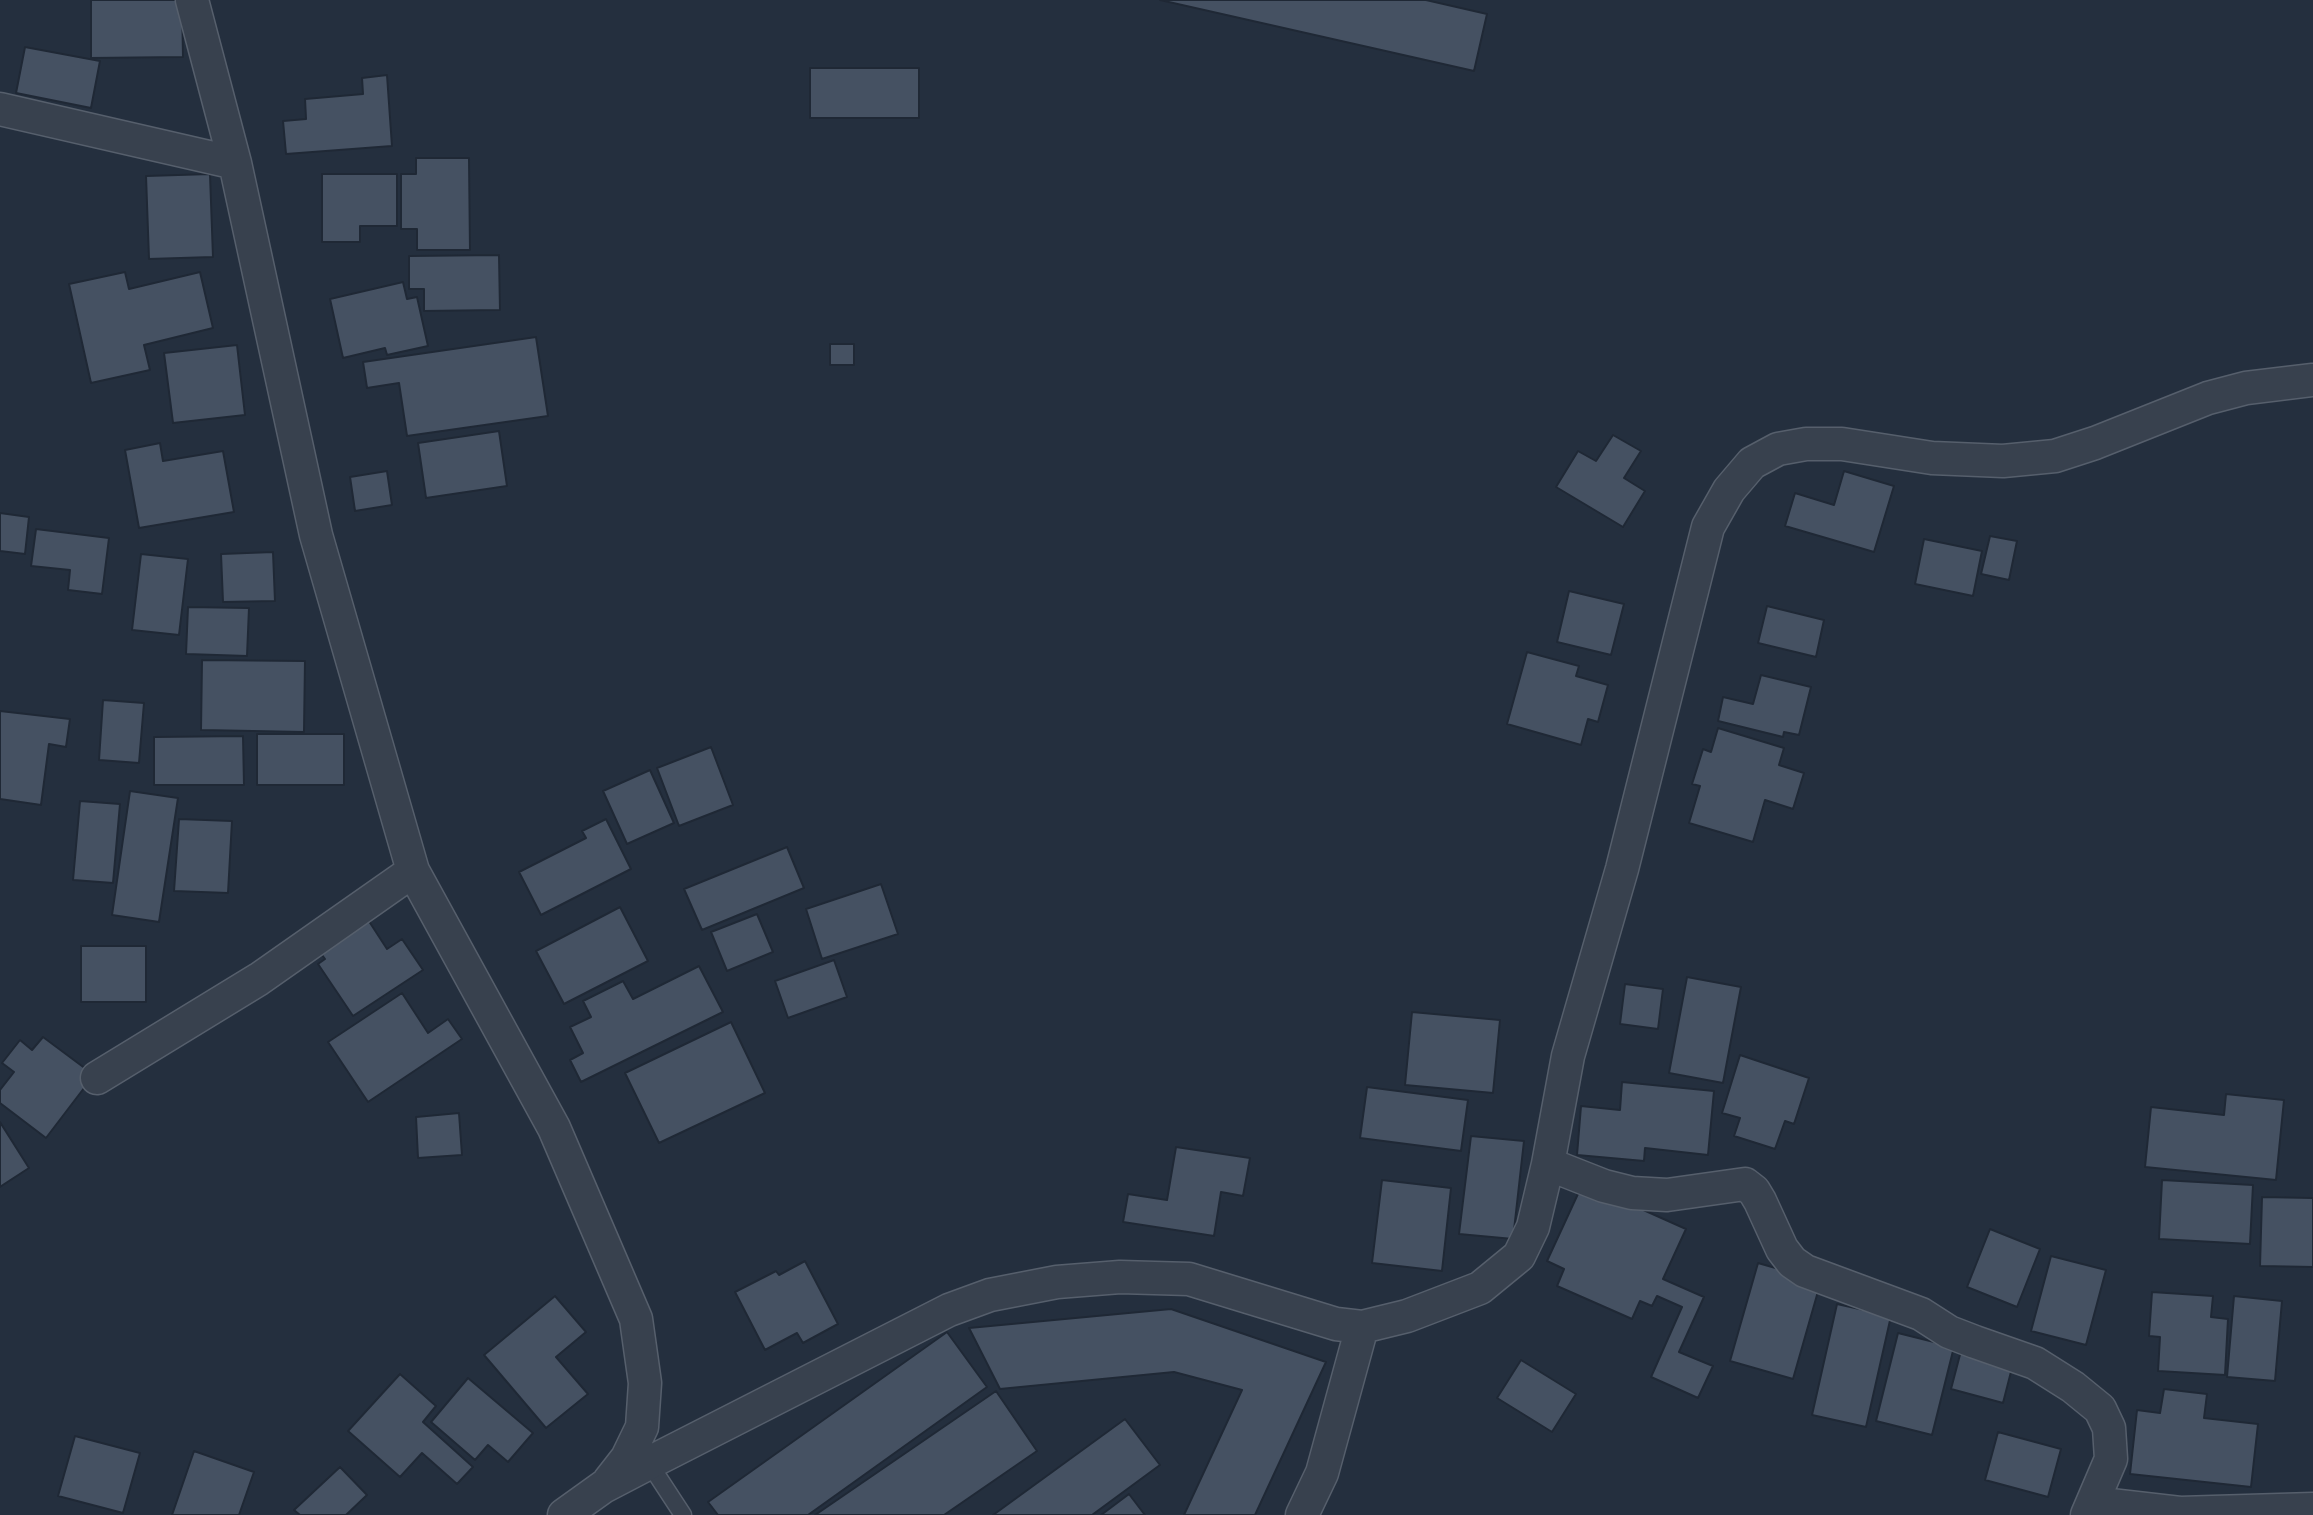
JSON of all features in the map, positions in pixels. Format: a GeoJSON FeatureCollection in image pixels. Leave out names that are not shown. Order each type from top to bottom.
{"type":"FeatureCollection","features":[{"type":"Feature","properties":{"kind":"street"},"geometry":{"type":"LineString","coordinates":[[192,0],[235,163],[316,535],[413,871],[554,1128],[636,1319],[645,1383],[642,1427],[627,1458],[603,1487]]}},
{"type":"Feature","properties":{"kind":"street"},"geometry":{"type":"LineString","coordinates":[[0,109],[235,163]]}},
{"type":"Feature","properties":{"kind":"street"},"geometry":{"type":"LineString","coordinates":[[564,1515],[603,1487],[649,1463],[949,1310],[990,1295],[1057,1282],[1120,1278],[1189,1279],[1336,1324],[1362,1327],[1407,1315],[1480,1288],[1518,1256],[1533,1227],[1568,1056],[1622,869],[1708,527],[1729,490],[1752,463],[1778,449],[1806,444],[1842,444],[1932,458],[2003,461],[2055,456],[2208,398],[2246,388],[2313,380]]}},
{"type":"Feature","properties":{"kind":"street"},"geometry":{"type":"LineString","coordinates":[[97,1079],[259,979],[413,871]]}},
{"type":"Feature","properties":{"kind":"street"},"geometry":{"type":"LineString","coordinates":[[1548,1164],[1604,1186],[1632,1193],[1667,1195],[1745,1184],[1760,1201],[1782,1250],[1792,1262],[1805,1271],[1920,1314],[1949,1332],[2035,1363],[2073,1387],[2099,1409],[2109,1428],[2111,1459],[2090,1509],[2180,1513],[2313,1509]]}},
{"type":"Feature","properties":{"kind":"street"},"geometry":{"type":"LineString","coordinates":[[1302,1515],[1322,1473],[1362,1327]]}},
{"type":"Feature","properties":{"kind":"lane"},"geometry":{"type":"LineString","coordinates":[[649,1463],[683,1515]]}},
{"type":"Feature","properties":{"kind":"building"},"geometry":{"type":"Polygon","coordinates":[[[91,0],[182,0],[183,57],[91,58],[91,0]]]}},
{"type":"Feature","properties":{"kind":"building"},"geometry":{"type":"Polygon","coordinates":[[[1160,0],[1426,0],[1487,14],[1474,71],[1160,0]]]}},
{"type":"Feature","properties":{"kind":"building"},"geometry":{"type":"Polygon","coordinates":[[[25,47],[100,61],[91,108],[16,93],[25,47]]]}},
{"type":"Feature","properties":{"kind":"building"},"geometry":{"type":"Polygon","coordinates":[[[810,68],[919,68],[919,118],[810,118],[810,68]]]}},
{"type":"Feature","properties":{"kind":"building"},"geometry":{"type":"Polygon","coordinates":[[[387,75],[392,146],[286,154],[283,121],[306,119],[305,99],[363,94],[362,78],[387,75]]]}},
{"type":"Feature","properties":{"kind":"building"},"geometry":{"type":"Polygon","coordinates":[[[416,158],[469,158],[470,250],[417,250],[417,229],[401,229],[401,174],[416,174],[416,158]]]}},
{"type":"Feature","properties":{"kind":"building"},"geometry":{"type":"Polygon","coordinates":[[[210,174],[213,257],[149,259],[146,176],[210,174]]]}},
{"type":"Feature","properties":{"kind":"building"},"geometry":{"type":"Polygon","coordinates":[[[322,174],[397,174],[397,226],[360,226],[360,242],[322,242],[322,174]]]}},
{"type":"Feature","properties":{"kind":"building"},"geometry":{"type":"Polygon","coordinates":[[[499,255],[500,310],[424,311],[424,289],[409,289],[409,256],[499,255]]]}},
{"type":"Feature","properties":{"kind":"building"},"geometry":{"type":"Polygon","coordinates":[[[125,272],[129,289],[200,272],[213,328],[144,345],[150,370],[91,383],[69,284],[125,272]]]}},
{"type":"Feature","properties":{"kind":"building"},"geometry":{"type":"Polygon","coordinates":[[[403,282],[407,299],[417,297],[428,346],[387,355],[385,348],[343,358],[330,299],[403,282]]]}},
{"type":"Feature","properties":{"kind":"building"},"geometry":{"type":"Polygon","coordinates":[[[536,337],[548,416],[407,436],[399,383],[367,388],[363,362],[536,337]]]}},
{"type":"Feature","properties":{"kind":"building"},"geometry":{"type":"Polygon","coordinates":[[[830,344],[854,344],[854,365],[830,365],[830,344]]]}},
{"type":"Feature","properties":{"kind":"building"},"geometry":{"type":"Polygon","coordinates":[[[237,345],[245,415],[173,423],[164,353],[237,345]]]}},
{"type":"Feature","properties":{"kind":"building"},"geometry":{"type":"Polygon","coordinates":[[[499,431],[507,486],[426,498],[418,443],[499,431]]]}},
{"type":"Feature","properties":{"kind":"building"},"geometry":{"type":"Polygon","coordinates":[[[1613,435],[1641,451],[1624,478],[1645,491],[1623,527],[1556,487],[1578,451],[1596,461],[1613,435]]]}},
{"type":"Feature","properties":{"kind":"building"},"geometry":{"type":"Polygon","coordinates":[[[160,443],[163,461],[223,451],[234,512],[139,528],[125,450],[160,443]]]}},
{"type":"Feature","properties":{"kind":"building"},"geometry":{"type":"Polygon","coordinates":[[[387,471],[392,505],[355,511],[350,477],[387,471]]]}},
{"type":"Feature","properties":{"kind":"building"},"geometry":{"type":"Polygon","coordinates":[[[1844,471],[1894,486],[1874,552],[1785,526],[1795,493],[1834,505],[1844,471]]]}},
{"type":"Feature","properties":{"kind":"building"},"geometry":{"type":"Polygon","coordinates":[[[0,513],[29,517],[25,554],[0,551],[0,513]]]}},
{"type":"Feature","properties":{"kind":"building"},"geometry":{"type":"Polygon","coordinates":[[[36,529],[109,538],[102,594],[68,590],[70,570],[31,566],[36,529]]]}},
{"type":"Feature","properties":{"kind":"building"},"geometry":{"type":"Polygon","coordinates":[[[1990,536],[2017,541],[2009,580],[1981,574],[1990,536]]]}},
{"type":"Feature","properties":{"kind":"building"},"geometry":{"type":"Polygon","coordinates":[[[1924,539],[1982,551],[1973,596],[1915,584],[1924,539]]]}},
{"type":"Feature","properties":{"kind":"building"},"geometry":{"type":"Polygon","coordinates":[[[273,552],[275,601],[223,602],[221,554],[273,552]]]}},
{"type":"Feature","properties":{"kind":"building"},"geometry":{"type":"Polygon","coordinates":[[[141,554],[188,559],[179,635],[132,630],[141,554]]]}},
{"type":"Feature","properties":{"kind":"building"},"geometry":{"type":"Polygon","coordinates":[[[1569,591],[1624,604],[1611,655],[1557,642],[1569,591]]]}},
{"type":"Feature","properties":{"kind":"building"},"geometry":{"type":"Polygon","coordinates":[[[1767,606],[1824,620],[1816,657],[1758,643],[1767,606]]]}},
{"type":"Feature","properties":{"kind":"building"},"geometry":{"type":"Polygon","coordinates":[[[188,607],[249,608],[247,656],[186,654],[188,607]]]}},
{"type":"Feature","properties":{"kind":"building"},"geometry":{"type":"Polygon","coordinates":[[[1527,652],[1579,666],[1576,676],[1608,685],[1598,722],[1588,719],[1581,745],[1507,724],[1527,652]]]}},
{"type":"Feature","properties":{"kind":"building"},"geometry":{"type":"Polygon","coordinates":[[[202,660],[305,661],[304,732],[201,730],[202,660]]]}},
{"type":"Feature","properties":{"kind":"building"},"geometry":{"type":"Polygon","coordinates":[[[1761,675],[1811,687],[1799,735],[1784,732],[1783,737],[1718,721],[1723,697],[1753,704],[1761,675]]]}},
{"type":"Feature","properties":{"kind":"building"},"geometry":{"type":"Polygon","coordinates":[[[103,700],[144,703],[139,763],[99,760],[103,700]]]}},
{"type":"Feature","properties":{"kind":"building"},"geometry":{"type":"Polygon","coordinates":[[[0,711],[70,719],[66,747],[49,744],[41,805],[0,799],[0,711]]]}},
{"type":"Feature","properties":{"kind":"building"},"geometry":{"type":"Polygon","coordinates":[[[1718,728],[1784,748],[1779,765],[1804,773],[1793,809],[1765,800],[1753,842],[1689,823],[1700,786],[1692,784],[1703,749],[1711,752],[1718,728]]]}},
{"type":"Feature","properties":{"kind":"building"},"geometry":{"type":"Polygon","coordinates":[[[257,734],[344,734],[344,785],[257,785],[257,734]]]}},
{"type":"Feature","properties":{"kind":"building"},"geometry":{"type":"Polygon","coordinates":[[[243,736],[244,785],[154,785],[154,737],[243,736]]]}},
{"type":"Feature","properties":{"kind":"building"},"geometry":{"type":"Polygon","coordinates":[[[711,747],[733,805],[679,826],[657,768],[711,747]]]}},
{"type":"Feature","properties":{"kind":"building"},"geometry":{"type":"Polygon","coordinates":[[[650,770],[674,823],[627,844],[603,791],[650,770]]]}},
{"type":"Feature","properties":{"kind":"building"},"geometry":{"type":"Polygon","coordinates":[[[130,791],[178,798],[159,922],[112,915],[130,791]]]}},
{"type":"Feature","properties":{"kind":"building"},"geometry":{"type":"Polygon","coordinates":[[[80,801],[120,804],[113,883],[73,880],[80,801]]]}},
{"type":"Feature","properties":{"kind":"building"},"geometry":{"type":"Polygon","coordinates":[[[179,819],[232,821],[228,893],[174,891],[179,819]]]}},
{"type":"Feature","properties":{"kind":"building"},"geometry":{"type":"Polygon","coordinates":[[[606,819],[631,869],[541,915],[519,872],[586,838],[582,831],[606,819]]]}},
{"type":"Feature","properties":{"kind":"building"},"geometry":{"type":"Polygon","coordinates":[[[787,847],[804,888],[702,930],[684,889],[787,847]]]}},
{"type":"Feature","properties":{"kind":"building"},"geometry":{"type":"Polygon","coordinates":[[[881,884],[898,934],[822,959],[806,909],[881,884]]]}},
{"type":"Feature","properties":{"kind":"building"},"geometry":{"type":"Polygon","coordinates":[[[620,907],[648,961],[564,1004],[536,951],[620,907]]]}},
{"type":"Feature","properties":{"kind":"building"},"geometry":{"type":"Polygon","coordinates":[[[363,912],[387,949],[402,939],[423,970],[353,1016],[318,964],[325,959],[314,944],[363,912]]]}},
{"type":"Feature","properties":{"kind":"building"},"geometry":{"type":"Polygon","coordinates":[[[757,914],[773,952],[727,971],[711,932],[757,914]]]}},
{"type":"Feature","properties":{"kind":"building"},"geometry":{"type":"Polygon","coordinates":[[[81,946],[146,946],[146,1002],[81,1002],[81,946]]]}},
{"type":"Feature","properties":{"kind":"building"},"geometry":{"type":"Polygon","coordinates":[[[834,960],[847,997],[788,1018],[775,981],[834,960]]]}},
{"type":"Feature","properties":{"kind":"building"},"geometry":{"type":"Polygon","coordinates":[[[699,966],[723,1012],[581,1082],[570,1060],[583,1053],[570,1027],[591,1017],[583,1001],[623,981],[633,999],[699,966]]]}},
{"type":"Feature","properties":{"kind":"building"},"geometry":{"type":"Polygon","coordinates":[[[1687,977],[1741,987],[1723,1083],[1669,1073],[1687,977]]]}},
{"type":"Feature","properties":{"kind":"building"},"geometry":{"type":"Polygon","coordinates":[[[1625,984],[1663,989],[1658,1029],[1620,1024],[1625,984]]]}},
{"type":"Feature","properties":{"kind":"building"},"geometry":{"type":"Polygon","coordinates":[[[402,993],[428,1033],[448,1019],[462,1039],[368,1102],[328,1042],[402,993]]]}},
{"type":"Feature","properties":{"kind":"building"},"geometry":{"type":"Polygon","coordinates":[[[1412,1012],[1500,1020],[1493,1093],[1405,1085],[1412,1012]]]}},
{"type":"Feature","properties":{"kind":"building"},"geometry":{"type":"Polygon","coordinates":[[[731,1022],[765,1093],[659,1143],[625,1073],[731,1022]]]}},
{"type":"Feature","properties":{"kind":"building"},"geometry":{"type":"Polygon","coordinates":[[[43,1037],[94,1075],[46,1138],[0,1103],[0,1090],[14,1072],[2,1063],[20,1040],[32,1050],[43,1037]]]}},
{"type":"Feature","properties":{"kind":"building"},"geometry":{"type":"Polygon","coordinates":[[[1740,1055],[1809,1078],[1794,1124],[1785,1121],[1775,1149],[1734,1136],[1740,1118],[1722,1113],[1740,1055]]]}},
{"type":"Feature","properties":{"kind":"building"},"geometry":{"type":"Polygon","coordinates":[[[1622,1082],[1714,1091],[1708,1155],[1645,1148],[1644,1161],[1577,1155],[1581,1106],[1620,1110],[1622,1082]]]}},
{"type":"Feature","properties":{"kind":"building"},"geometry":{"type":"Polygon","coordinates":[[[1367,1087],[1468,1100],[1461,1151],[1360,1138],[1367,1087]]]}},
{"type":"Feature","properties":{"kind":"building"},"geometry":{"type":"Polygon","coordinates":[[[2226,1094],[2284,1100],[2276,1180],[2145,1167],[2151,1107],[2224,1115],[2226,1094]]]}},
{"type":"Feature","properties":{"kind":"building"},"geometry":{"type":"Polygon","coordinates":[[[459,1113],[462,1155],[418,1158],[416,1117],[459,1113]]]}},
{"type":"Feature","properties":{"kind":"building"},"geometry":{"type":"Polygon","coordinates":[[[0,1122],[29,1168],[0,1187],[0,1122]]]}},
{"type":"Feature","properties":{"kind":"building"},"geometry":{"type":"Polygon","coordinates":[[[1471,1136],[1524,1141],[1513,1239],[1459,1234],[1471,1136]]]}},
{"type":"Feature","properties":{"kind":"building"},"geometry":{"type":"Polygon","coordinates":[[[1176,1147],[1250,1158],[1243,1196],[1221,1192],[1214,1236],[1123,1222],[1128,1194],[1167,1200],[1176,1147]]]}},
{"type":"Feature","properties":{"kind":"building"},"geometry":{"type":"Polygon","coordinates":[[[1382,1180],[1451,1188],[1442,1271],[1372,1263],[1382,1180]]]}},
{"type":"Feature","properties":{"kind":"building"},"geometry":{"type":"Polygon","coordinates":[[[2162,1180],[2253,1185],[2250,1244],[2159,1239],[2162,1180]]]}},
{"type":"Feature","properties":{"kind":"building"},"geometry":{"type":"Polygon","coordinates":[[[1583,1183],[1686,1229],[1663,1279],[1704,1297],[1679,1352],[1713,1366],[1698,1398],[1651,1377],[1682,1307],[1657,1296],[1652,1306],[1640,1301],[1632,1319],[1557,1286],[1564,1269],[1547,1261],[1583,1183]]]}},
{"type":"Feature","properties":{"kind":"building"},"geometry":{"type":"Polygon","coordinates":[[[2262,1197],[2313,1198],[2313,1267],[2260,1266],[2262,1197]]]}},
{"type":"Feature","properties":{"kind":"building"},"geometry":{"type":"Polygon","coordinates":[[[1990,1229],[2040,1249],[2017,1307],[1967,1287],[1990,1229]]]}},
{"type":"Feature","properties":{"kind":"building"},"geometry":{"type":"Polygon","coordinates":[[[2051,1256],[2106,1270],[2086,1345],[2031,1331],[2051,1256]]]}},
{"type":"Feature","properties":{"kind":"building"},"geometry":{"type":"Polygon","coordinates":[[[805,1261],[838,1324],[803,1343],[797,1333],[765,1350],[735,1292],[776,1271],[779,1275],[805,1261]]]}},
{"type":"Feature","properties":{"kind":"building"},"geometry":{"type":"Polygon","coordinates":[[[1758,1263],[1821,1281],[1793,1379],[1730,1361],[1758,1263]]]}},
{"type":"Feature","properties":{"kind":"building"},"geometry":{"type":"Polygon","coordinates":[[[2152,1292],[2213,1296],[2211,1317],[2228,1319],[2225,1375],[2158,1371],[2160,1337],[2149,1336],[2152,1292]]]}},
{"type":"Feature","properties":{"kind":"building"},"geometry":{"type":"Polygon","coordinates":[[[555,1296],[586,1332],[556,1357],[588,1394],[546,1428],[484,1355],[555,1296]]]}},
{"type":"Feature","properties":{"kind":"building"},"geometry":{"type":"Polygon","coordinates":[[[2234,1296],[2282,1301],[2275,1381],[2227,1377],[2234,1296]]]}},
{"type":"Feature","properties":{"kind":"building"},"geometry":{"type":"Polygon","coordinates":[[[1837,1304],[1891,1316],[1866,1427],[1812,1415],[1837,1304]]]}},
{"type":"Feature","properties":{"kind":"building"},"geometry":{"type":"Polygon","coordinates":[[[1171,1309],[1326,1362],[1255,1515],[1184,1515],[1242,1390],[1174,1372],[1000,1389],[969,1328],[1171,1309]]]}},
{"type":"Feature","properties":{"kind":"building"},"geometry":{"type":"Polygon","coordinates":[[[947,1332],[987,1387],[808,1515],[718,1515],[708,1502],[947,1332]]]}},
{"type":"Feature","properties":{"kind":"building"},"geometry":{"type":"Polygon","coordinates":[[[1898,1333],[1954,1347],[1932,1435],[1876,1421],[1898,1333]]]}},
{"type":"Feature","properties":{"kind":"building"},"geometry":{"type":"Polygon","coordinates":[[[1962,1347],[2014,1360],[2003,1403],[1951,1389],[1962,1347]]]}},
{"type":"Feature","properties":{"kind":"building"},"geometry":{"type":"Polygon","coordinates":[[[1521,1360],[1576,1394],[1552,1432],[1497,1398],[1521,1360]]]}},
{"type":"Feature","properties":{"kind":"building"},"geometry":{"type":"Polygon","coordinates":[[[400,1374],[436,1406],[423,1422],[473,1467],[457,1484],[422,1453],[400,1477],[348,1431],[400,1374]]]}},
{"type":"Feature","properties":{"kind":"building"},"geometry":{"type":"Polygon","coordinates":[[[468,1378],[533,1433],[508,1462],[488,1445],[475,1460],[431,1422],[468,1378]]]}},
{"type":"Feature","properties":{"kind":"building"},"geometry":{"type":"Polygon","coordinates":[[[2164,1389],[2207,1394],[2204,1418],[2258,1424],[2251,1487],[2130,1474],[2137,1410],[2160,1413],[2164,1389]]]}},
{"type":"Feature","properties":{"kind":"building"},"geometry":{"type":"Polygon","coordinates":[[[996,1391],[1037,1451],[944,1515],[815,1515],[996,1391]]]}},
{"type":"Feature","properties":{"kind":"building"},"geometry":{"type":"Polygon","coordinates":[[[1125,1419],[1160,1465],[1092,1515],[993,1515],[1125,1419]]]}},
{"type":"Feature","properties":{"kind":"building"},"geometry":{"type":"Polygon","coordinates":[[[1998,1432],[2061,1449],[2048,1497],[1985,1480],[1998,1432]]]}},
{"type":"Feature","properties":{"kind":"building"},"geometry":{"type":"Polygon","coordinates":[[[75,1436],[140,1453],[123,1513],[58,1496],[75,1436]]]}},
{"type":"Feature","properties":{"kind":"building"},"geometry":{"type":"Polygon","coordinates":[[[194,1451],[254,1472],[239,1515],[172,1515],[194,1451]]]}},
{"type":"Feature","properties":{"kind":"building"},"geometry":{"type":"Polygon","coordinates":[[[340,1467],[367,1495],[346,1515],[300,1515],[294,1510],[340,1467]]]}},
{"type":"Feature","properties":{"kind":"building"},"geometry":{"type":"Polygon","coordinates":[[[1129,1494],[1145,1515],[1101,1515],[1129,1494]]]}}]}
